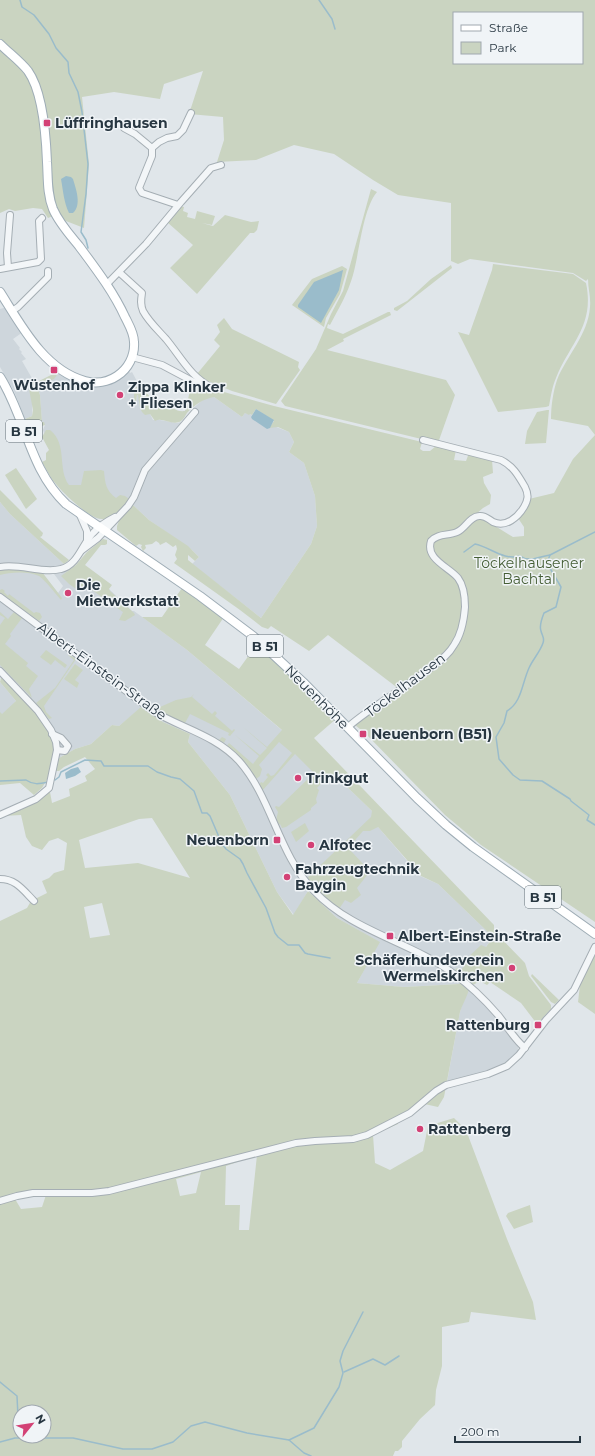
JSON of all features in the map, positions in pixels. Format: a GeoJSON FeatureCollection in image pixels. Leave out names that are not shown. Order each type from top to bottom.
{"type":"FeatureCollection","features":[{"type":"Feature","properties":{"kind":"main road"},"geometry":{"type":"LineString","coordinates":[[0,44],[24,66],[35,84],[39,96],[43,124],[46,147],[48,190],[51,204],[63,225],[107,284],[123,312],[132,333],[134,347],[132,358],[122,372],[110,380],[91,382],[74,377],[62,370],[43,354],[30,338],[0,292]]}},
{"type":"Feature","properties":{"kind":"main road","name":"Neuenhöhe"},"geometry":{"type":"LineString","coordinates":[[0,377],[10,396],[32,454],[43,475],[57,496],[80,515],[200,596],[253,636],[300,678],[417,798],[446,825],[474,847],[595,934]]}},
{"type":"Feature","properties":{"kind":"street"},"geometry":{"type":"LineString","coordinates":[[178,205],[142,193],[139,188],[152,156],[152,148],[167,138],[177,136],[183,130],[191,112]]}},
{"type":"Feature","properties":{"kind":"street"},"geometry":{"type":"LineString","coordinates":[[124,128],[135,134],[152,148]]}},
{"type":"Feature","properties":{"kind":"street"},"geometry":{"type":"LineString","coordinates":[[107,284],[120,273],[148,242],[211,168],[221,165]]}},
{"type":"Feature","properties":{"kind":"street"},"geometry":{"type":"LineString","coordinates":[[8,267],[7,253],[10,215]]}},
{"type":"Feature","properties":{"kind":"street"},"geometry":{"type":"LineString","coordinates":[[0,269],[38,262],[41,259],[39,221],[42,218]]}},
{"type":"Feature","properties":{"kind":"street"},"geometry":{"type":"LineString","coordinates":[[12,311],[46,280],[48,277],[48,271]]}},
{"type":"Feature","properties":{"kind":"street"},"geometry":{"type":"LineString","coordinates":[[120,273],[142,292],[140,301],[143,310],[152,324],[178,354],[187,368],[206,385]]}},
{"type":"Feature","properties":{"kind":"street"},"geometry":{"type":"LineString","coordinates":[[132,358],[162,365],[194,382],[213,388]]}},
{"type":"Feature","properties":{"kind":"street"},"geometry":{"type":"LineString","coordinates":[[179,375],[187,368]]}},
{"type":"Feature","properties":{"kind":"street"},"geometry":{"type":"LineString","coordinates":[[0,567],[16,566],[48,570],[62,569],[72,563],[82,550],[87,540],[117,517],[130,502],[145,470],[195,412]]}},
{"type":"Feature","properties":{"kind":"street","name":"Töckelhausen"},"geometry":{"type":"LineString","coordinates":[[348,728],[432,666],[451,650],[457,641],[461,631],[465,611],[464,592],[457,577],[433,555],[430,548],[431,541],[438,536],[457,532],[473,518],[478,516],[485,516],[496,523],[511,521],[519,515],[528,498],[527,492],[521,480],[509,464],[492,458],[423,440]]}},
{"type":"Feature","properties":{"kind":"street"},"geometry":{"type":"LineString","coordinates":[[80,515],[86,529],[87,540]]}},
{"type":"Feature","properties":{"kind":"street"},"geometry":{"type":"LineString","coordinates":[[117,517],[113,528],[117,540]]}},
{"type":"Feature","properties":{"kind":"street"},"geometry":{"type":"LineString","coordinates":[[82,550],[93,542],[101,529]]}},
{"type":"Feature","properties":{"kind":"street","name":"Albert-Einstein-Straße"},"geometry":{"type":"LineString","coordinates":[[0,597],[153,710],[170,721],[210,739],[229,751],[251,777],[292,862],[305,881],[318,895],[330,906],[351,920],[421,953],[454,973],[484,999],[519,1043],[525,1048]]}},
{"type":"Feature","properties":{"kind":"street"},"geometry":{"type":"LineString","coordinates":[[0,671],[32,704],[44,719],[52,734],[57,750],[49,788],[36,799],[0,815]]}},
{"type":"Feature","properties":{"kind":"street"},"geometry":{"type":"LineString","coordinates":[[52,734],[59,736],[68,746],[65,751],[57,750]]}},
{"type":"Feature","properties":{"kind":"street"},"geometry":{"type":"LineString","coordinates":[[0,880],[7,879],[13,881],[34,901]]}},
{"type":"Feature","properties":{"kind":"street"},"geometry":{"type":"LineString","coordinates":[[0,1201],[23,1194],[106,1192],[296,1143],[360,1137],[367,1135],[410,1112],[436,1091],[446,1085],[488,1074],[512,1062],[525,1048],[540,1027],[570,995],[579,983],[588,958],[595,947]]}},
{"type":"Feature","properties":{"kind":"shaded area"},"geometry":{"type":"Polygon","coordinates":[[[7,307],[23,332],[13,339],[26,359],[22,361],[33,380],[32,416],[25,419],[14,391],[0,367],[0,309],[7,307]]]}},
{"type":"Feature","properties":{"kind":"shaded area"},"geometry":{"type":"Polygon","coordinates":[[[128,369],[130,373],[132,372],[139,385],[134,389],[136,401],[137,395],[139,395],[140,408],[150,414],[153,420],[177,423],[181,422],[143,468],[125,505],[117,512],[104,519],[100,519],[96,518],[62,491],[53,457],[43,430],[45,425],[42,422],[40,395],[38,389],[40,384],[60,372],[95,385],[128,369]]]}},
{"type":"Feature","properties":{"kind":"shaded area"},"geometry":{"type":"Polygon","coordinates":[[[214,397],[242,417],[245,413],[250,414],[252,415],[251,417],[289,432],[294,442],[289,452],[304,463],[315,496],[317,526],[311,544],[261,618],[192,564],[199,557],[192,550],[149,520],[133,505],[148,472],[191,422],[194,410],[192,409],[205,398],[214,397]]]}},
{"type":"Feature","properties":{"kind":"shaded area"},"geometry":{"type":"Polygon","coordinates":[[[0,502],[10,514],[64,564],[107,592],[109,589],[132,611],[187,650],[284,732],[330,777],[344,784],[372,811],[378,827],[420,876],[438,884],[493,937],[459,984],[404,987],[357,983],[379,942],[337,918],[308,891],[294,915],[277,892],[230,795],[188,742],[190,734],[163,722],[141,708],[119,726],[112,725],[91,744],[75,749],[59,758],[47,728],[0,677],[0,502]],[[42,573],[58,593],[63,586],[54,574],[42,573]]]}},
{"type":"Feature","properties":{"kind":"shaded area"},"geometry":{"type":"Polygon","coordinates":[[[0,682],[16,701],[0,724],[0,682]]]}},
{"type":"Feature","properties":{"kind":"shaded area"},"geometry":{"type":"Polygon","coordinates":[[[469,989],[500,1022],[518,1047],[518,1053],[507,1063],[497,1069],[447,1082],[460,1012],[463,1001],[469,989]]]}},
{"type":"Feature","properties":{"kind":"green space"},"geometry":{"type":"Polygon","coordinates":[[[0,0],[595,0],[595,435],[588,426],[551,419],[552,399],[557,380],[581,336],[588,317],[590,303],[588,279],[586,281],[573,273],[470,259],[458,264],[451,261],[451,203],[398,195],[334,154],[294,145],[256,160],[217,162],[224,140],[223,117],[189,114],[203,71],[164,84],[160,99],[114,92],[82,97],[89,164],[84,228],[53,216],[48,218],[42,209],[33,208],[15,211],[9,209],[0,213],[0,0]]]}},
{"type":"Feature","properties":{"kind":"green space"},"geometry":{"type":"Polygon","coordinates":[[[371,189],[377,192],[368,209],[351,282],[340,306],[327,328],[343,334],[388,312],[390,312],[391,315],[343,339],[344,341],[327,350],[446,380],[455,395],[438,443],[285,406],[281,401],[316,349],[343,291],[371,189]]]}},
{"type":"Feature","properties":{"kind":"green space"},"geometry":{"type":"Polygon","coordinates":[[[180,206],[184,207],[183,211],[188,213],[187,217],[195,219],[197,211],[215,216],[212,225],[202,223],[213,226],[225,215],[251,222],[259,221],[257,230],[254,233],[250,233],[197,294],[170,268],[193,245],[167,222],[180,206]]]}},
{"type":"Feature","properties":{"kind":"green space"},"geometry":{"type":"Polygon","coordinates":[[[493,264],[573,274],[586,283],[588,298],[584,323],[580,334],[556,378],[549,406],[498,412],[458,332],[469,335],[493,264]]]}},
{"type":"Feature","properties":{"kind":"green space"},"geometry":{"type":"Polygon","coordinates":[[[451,265],[452,268],[397,311],[394,310],[394,308],[407,301],[431,279],[451,265]]]}},
{"type":"Feature","properties":{"kind":"green space"},"geometry":{"type":"Polygon","coordinates":[[[342,266],[347,269],[340,294],[326,318],[324,327],[292,305],[312,279],[342,266]]]}},
{"type":"Feature","properties":{"kind":"green space"},"geometry":{"type":"Polygon","coordinates":[[[224,318],[232,329],[299,362],[298,367],[300,370],[276,404],[232,391],[201,378],[197,374],[220,346],[214,340],[220,332],[217,325],[224,318]]]}},
{"type":"Feature","properties":{"kind":"green space"},"geometry":{"type":"Polygon","coordinates":[[[55,373],[57,375],[54,379],[40,384],[38,389],[40,395],[42,422],[44,422],[45,425],[29,430],[25,419],[32,416],[33,410],[29,389],[33,384],[33,380],[34,379],[37,382],[55,373]]]}},
{"type":"Feature","properties":{"kind":"green space"},"geometry":{"type":"Polygon","coordinates":[[[192,383],[274,406],[422,442],[420,449],[423,451],[430,451],[436,446],[456,450],[454,460],[466,461],[469,453],[492,460],[493,473],[483,477],[484,483],[491,495],[490,504],[483,508],[459,529],[440,534],[428,548],[452,574],[459,584],[463,603],[459,631],[449,650],[399,689],[328,635],[309,651],[271,626],[268,629],[262,627],[174,563],[177,559],[175,555],[177,549],[176,545],[173,547],[166,542],[160,545],[156,541],[152,544],[145,545],[146,548],[143,551],[141,547],[142,545],[139,544],[136,546],[117,530],[120,518],[133,505],[149,520],[188,546],[199,557],[195,561],[188,555],[188,560],[261,618],[311,544],[317,526],[315,496],[304,463],[289,452],[294,442],[289,432],[278,427],[269,428],[274,421],[256,409],[252,415],[245,413],[242,417],[214,397],[206,399],[196,405],[187,413],[182,421],[176,423],[161,420],[155,421],[150,414],[145,415],[142,412],[138,395],[136,401],[134,401],[134,389],[139,385],[152,399],[167,401],[174,409],[185,411],[192,383]]]}},
{"type":"Feature","properties":{"kind":"green space"},"geometry":{"type":"Polygon","coordinates":[[[549,410],[546,443],[525,444],[527,431],[537,412],[549,410]]]}},
{"type":"Feature","properties":{"kind":"green space"},"geometry":{"type":"Polygon","coordinates":[[[46,430],[50,430],[59,442],[65,479],[69,485],[81,485],[84,471],[104,471],[106,483],[110,493],[116,498],[120,495],[129,499],[118,512],[103,519],[90,515],[67,496],[55,483],[42,462],[46,460],[46,453],[49,450],[42,437],[46,430]]]}},
{"type":"Feature","properties":{"kind":"green space","name":"Töckelhausener Bachtal"},"geometry":{"type":"Polygon","coordinates":[[[595,435],[595,922],[481,845],[445,815],[366,734],[355,725],[434,667],[459,641],[464,588],[438,559],[432,549],[434,537],[456,534],[474,519],[481,518],[513,537],[524,536],[524,527],[518,518],[529,499],[554,493],[573,459],[595,435]]]}},
{"type":"Feature","properties":{"kind":"green space"},"geometry":{"type":"Polygon","coordinates":[[[16,468],[37,499],[26,509],[5,475],[16,468]]]}},
{"type":"Feature","properties":{"kind":"green space"},"geometry":{"type":"Polygon","coordinates":[[[0,490],[43,533],[40,537],[69,560],[64,564],[10,514],[0,502],[0,490]]]}},
{"type":"Feature","properties":{"kind":"green space"},"geometry":{"type":"Polygon","coordinates":[[[103,539],[107,540],[107,544],[101,545],[85,565],[112,585],[109,589],[110,591],[134,613],[135,615],[125,621],[119,620],[123,612],[85,585],[79,591],[61,576],[76,565],[87,552],[103,539]]]}},
{"type":"Feature","properties":{"kind":"green space"},"geometry":{"type":"Polygon","coordinates":[[[7,569],[42,572],[62,598],[61,600],[39,576],[20,572],[0,575],[0,571],[7,569]]]}},
{"type":"Feature","properties":{"kind":"green space"},"geometry":{"type":"Polygon","coordinates":[[[182,588],[224,617],[205,645],[239,669],[257,644],[288,671],[336,719],[314,738],[494,925],[494,931],[525,963],[529,976],[551,1005],[551,1009],[537,1024],[521,1003],[490,982],[487,985],[480,981],[473,985],[455,970],[457,968],[461,970],[466,964],[464,961],[481,945],[486,947],[493,937],[438,884],[421,876],[378,827],[370,831],[363,831],[350,846],[351,851],[367,868],[368,874],[357,888],[361,895],[351,903],[345,900],[339,909],[318,891],[307,878],[371,817],[372,811],[344,784],[328,776],[317,788],[319,790],[316,799],[317,803],[311,808],[311,810],[286,827],[282,828],[280,824],[278,825],[276,820],[278,812],[275,807],[279,807],[314,773],[295,754],[262,791],[259,785],[268,777],[266,775],[268,773],[271,776],[274,775],[292,753],[279,742],[259,765],[262,769],[260,776],[256,779],[243,761],[227,746],[229,743],[253,764],[259,756],[235,735],[260,755],[267,748],[243,727],[267,747],[282,730],[187,650],[142,617],[162,617],[182,588]]]}},
{"type":"Feature","properties":{"kind":"green space"},"geometry":{"type":"Polygon","coordinates":[[[2,589],[8,596],[9,594],[34,613],[40,613],[42,617],[39,621],[0,593],[0,590],[2,589]]]}},
{"type":"Feature","properties":{"kind":"green space"},"geometry":{"type":"Polygon","coordinates":[[[0,612],[8,619],[14,612],[22,618],[10,634],[11,636],[5,644],[28,663],[26,666],[38,676],[29,689],[32,698],[0,665],[0,625],[5,618],[0,615],[0,612]]]}},
{"type":"Feature","properties":{"kind":"green space"},"geometry":{"type":"Polygon","coordinates":[[[46,650],[67,665],[65,668],[55,660],[51,665],[40,657],[46,650]]]}},
{"type":"Feature","properties":{"kind":"green space"},"geometry":{"type":"Polygon","coordinates":[[[69,654],[76,659],[44,706],[46,712],[52,718],[49,719],[36,703],[55,688],[74,660],[68,655],[69,654]]]}},
{"type":"Feature","properties":{"kind":"green space"},"geometry":{"type":"Polygon","coordinates":[[[75,664],[83,670],[75,680],[79,683],[77,688],[64,679],[75,664]]]}},
{"type":"Feature","properties":{"kind":"green space"},"geometry":{"type":"Polygon","coordinates":[[[2,674],[36,711],[47,728],[59,758],[75,749],[91,744],[112,725],[119,726],[141,707],[163,722],[190,734],[188,742],[230,795],[277,892],[293,915],[308,891],[337,918],[380,942],[357,983],[404,987],[459,984],[461,982],[469,989],[460,1012],[444,1097],[438,1107],[420,1103],[398,1116],[398,1124],[373,1135],[375,1163],[390,1170],[423,1151],[428,1126],[454,1118],[466,1130],[507,1239],[533,1302],[536,1320],[471,1312],[469,1322],[442,1327],[442,1366],[436,1390],[435,1405],[420,1419],[402,1441],[402,1447],[398,1451],[395,1451],[393,1456],[0,1456],[0,921],[27,908],[31,901],[47,893],[42,881],[49,878],[54,873],[64,870],[67,843],[58,838],[49,841],[42,850],[32,846],[26,837],[21,815],[3,816],[37,800],[50,792],[52,803],[70,796],[69,789],[87,781],[85,776],[95,769],[85,757],[59,771],[52,771],[42,788],[34,795],[20,783],[0,785],[0,712],[2,714],[16,701],[0,682],[2,674]],[[152,818],[139,819],[79,840],[85,868],[138,863],[190,878],[152,818]],[[102,903],[84,907],[90,938],[110,935],[102,903]],[[257,1155],[226,1166],[225,1205],[240,1205],[239,1230],[249,1230],[257,1155]],[[201,1172],[176,1179],[180,1196],[196,1193],[201,1172]],[[29,1195],[15,1199],[21,1209],[42,1207],[46,1195],[29,1195]]]}},
{"type":"Feature","properties":{"kind":"green space"},"geometry":{"type":"Polygon","coordinates":[[[194,694],[192,697],[212,714],[215,711],[217,713],[215,716],[232,731],[234,729],[235,730],[230,736],[228,735],[229,733],[190,714],[185,723],[219,740],[222,737],[226,739],[224,743],[159,711],[160,707],[176,700],[191,697],[194,694]]]}},
{"type":"Feature","properties":{"kind":"green space"},"geometry":{"type":"Polygon","coordinates":[[[305,823],[309,831],[296,842],[291,832],[305,823]]]}},
{"type":"Feature","properties":{"kind":"green space"},"geometry":{"type":"Polygon","coordinates":[[[595,952],[595,1014],[578,1002],[580,985],[595,952]]]}},
{"type":"Feature","properties":{"kind":"green space"},"geometry":{"type":"Polygon","coordinates":[[[532,974],[559,1000],[555,1004],[551,1002],[531,976],[532,974]]]}},
{"type":"Feature","properties":{"kind":"green space"},"geometry":{"type":"Polygon","coordinates":[[[530,1205],[533,1222],[514,1229],[506,1216],[508,1213],[530,1205]]]}},
{"type":"Feature","properties":{"kind":"water"},"geometry":{"type":"Polygon","coordinates":[[[66,176],[73,179],[77,192],[78,201],[76,210],[73,213],[69,213],[64,196],[61,179],[66,176]]]}},
{"type":"Feature","properties":{"kind":"water"},"geometry":{"type":"Polygon","coordinates":[[[343,270],[339,290],[321,323],[298,307],[314,282],[343,270]]]}},
{"type":"Feature","properties":{"kind":"water"},"geometry":{"type":"Polygon","coordinates":[[[256,409],[274,420],[270,428],[267,429],[252,419],[251,417],[256,409]]]}},
{"type":"Feature","properties":{"kind":"water"},"geometry":{"type":"Polygon","coordinates":[[[78,767],[81,772],[66,779],[65,773],[78,767]]]}},
{"type":"Feature","properties":{"kind":"waterway"},"geometry":{"type":"LineString","coordinates":[[20,0],[22,7],[34,15],[49,34],[56,48],[68,62],[69,73],[78,92],[82,112],[88,164],[81,232],[86,240],[88,248]]}},
{"type":"Feature","properties":{"kind":"waterway"},"geometry":{"type":"LineString","coordinates":[[319,0],[332,19],[335,29]]}},
{"type":"Feature","properties":{"kind":"waterway"},"geometry":{"type":"LineString","coordinates":[[595,532],[550,555],[547,563],[561,587],[556,607],[544,613],[540,627],[544,641],[529,668],[519,697],[516,703],[507,711],[504,723],[496,737],[499,759],[513,775],[520,780],[542,781],[570,799],[589,815],[587,820],[595,825]]}},
{"type":"Feature","properties":{"kind":"waterway"},"geometry":{"type":"LineString","coordinates":[[464,552],[475,544],[508,557],[520,556],[531,559],[550,555]]}},
{"type":"Feature","properties":{"kind":"waterway"},"geometry":{"type":"LineString","coordinates":[[55,780],[59,777],[61,772],[85,760],[101,761],[104,766],[148,766],[157,772],[180,779],[194,791],[202,813],[207,813],[210,816],[222,844],[226,849],[240,859],[266,908],[275,933],[278,937],[288,945],[299,945],[305,953],[330,958]]}},
{"type":"Feature","properties":{"kind":"waterway"},"geometry":{"type":"LineString","coordinates":[[0,781],[26,780],[36,784],[48,782]]}},
{"type":"Feature","properties":{"kind":"waterway"},"geometry":{"type":"LineString","coordinates":[[289,1440],[314,1428],[339,1387],[343,1373],[340,1361],[343,1351],[363,1312]]}},
{"type":"Feature","properties":{"kind":"waterway"},"geometry":{"type":"LineString","coordinates":[[344,1372],[373,1359],[385,1365],[399,1356]]}},
{"type":"Feature","properties":{"kind":"waterway"},"geometry":{"type":"LineString","coordinates":[[0,1382],[17,1396],[17,1404]]}},
{"type":"Feature","properties":{"kind":"waterway"},"geometry":{"type":"LineString","coordinates":[[0,1442],[15,1438],[73,1438],[123,1449],[152,1449],[173,1442],[191,1426],[205,1422],[247,1433],[289,1440],[304,1453],[311,1456]]}},
{"type":"Feature","properties":{"kind":"place","name":"Lüffringhausen"},"geometry":{"type":"Point","coordinates":[47,123]}},
{"type":"Feature","properties":{"kind":"place","name":"Wüstenhof"},"geometry":{"type":"Point","coordinates":[54,370]}},
{"type":"Feature","properties":{"kind":"place","name":"Zippa Klinker + Fliesen"},"geometry":{"type":"Point","coordinates":[120,395]}},
{"type":"Feature","properties":{"kind":"place","name":"Die Mietwerkstatt"},"geometry":{"type":"Point","coordinates":[68,593]}},
{"type":"Feature","properties":{"kind":"place","name":"Neuenborn (B51)"},"geometry":{"type":"Point","coordinates":[363,734]}},
{"type":"Feature","properties":{"kind":"place","name":"Trinkgut"},"geometry":{"type":"Point","coordinates":[298,778]}},
{"type":"Feature","properties":{"kind":"place","name":"Neuenborn"},"geometry":{"type":"Point","coordinates":[277,840]}},
{"type":"Feature","properties":{"kind":"place","name":"Alfotec"},"geometry":{"type":"Point","coordinates":[311,845]}},
{"type":"Feature","properties":{"kind":"place","name":"Fahrzeugtechnik Baygin"},"geometry":{"type":"Point","coordinates":[287,877]}},
{"type":"Feature","properties":{"kind":"place","name":"Albert-Einstein-Straße"},"geometry":{"type":"Point","coordinates":[390,936]}},
{"type":"Feature","properties":{"kind":"place","name":"Schäferhundeverein Wermelskirchen"},"geometry":{"type":"Point","coordinates":[512,968]}},
{"type":"Feature","properties":{"kind":"place","name":"Rattenburg"},"geometry":{"type":"Point","coordinates":[538,1025]}},
{"type":"Feature","properties":{"kind":"place","name":"Rattenberg"},"geometry":{"type":"Point","coordinates":[420,1129]}}]}
